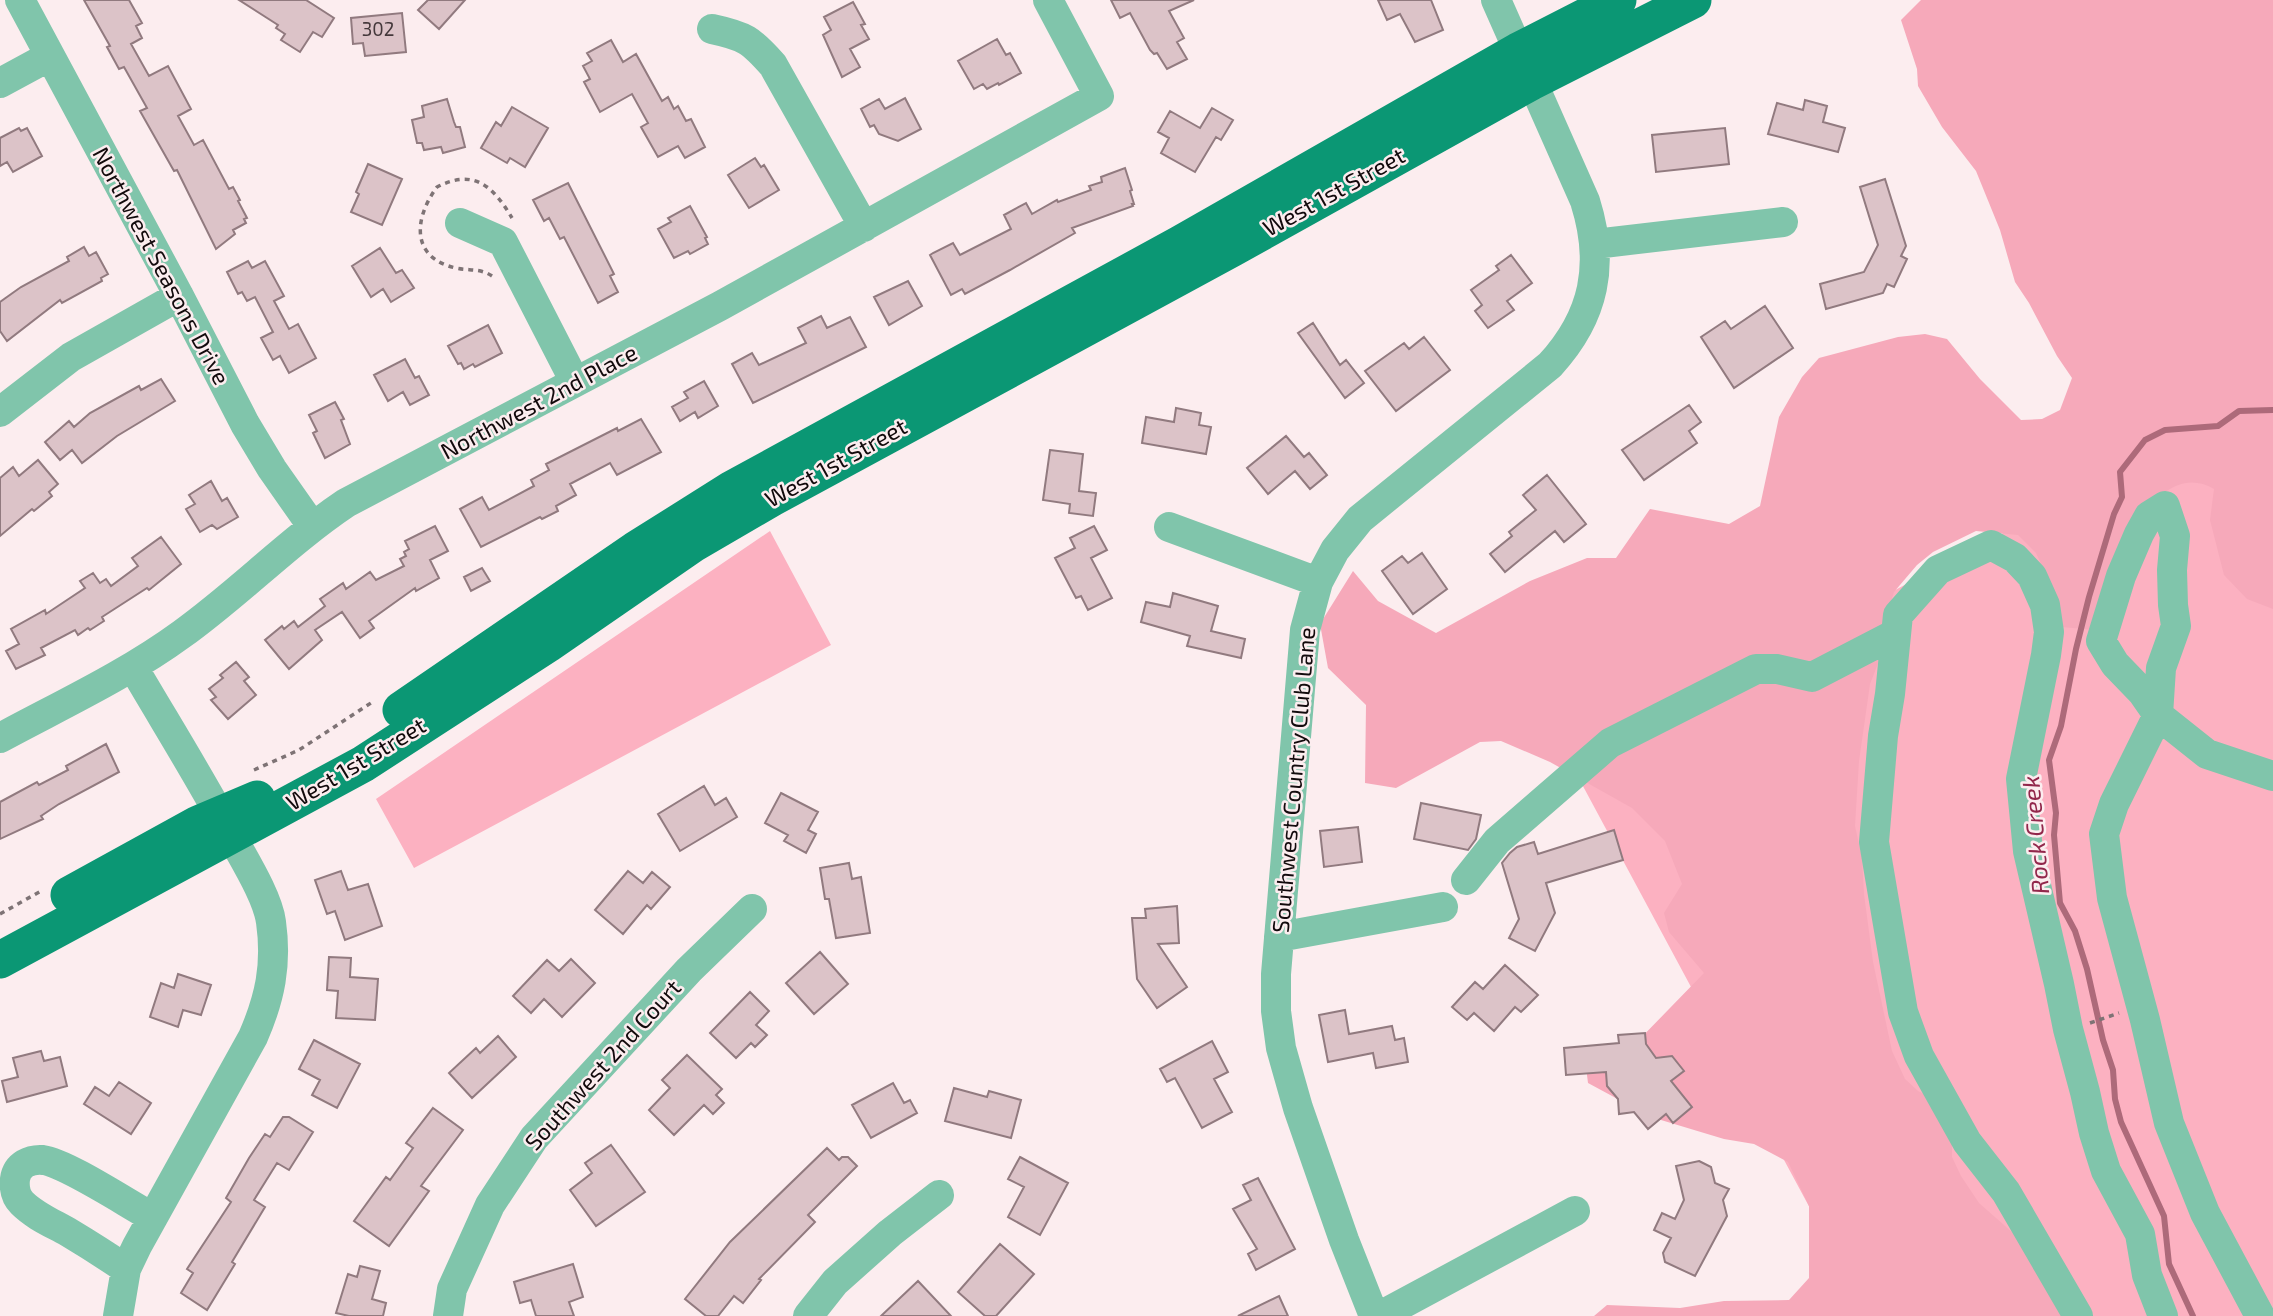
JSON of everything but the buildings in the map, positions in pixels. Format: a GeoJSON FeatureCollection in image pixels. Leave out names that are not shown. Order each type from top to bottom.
{"type":"FeatureCollection","features":[{"type":"Feature","properties":{"kind":"main road","name":"West 1st Street"},"geometry":{"type":"LineString","coordinates":[[1525,66],[1618,0]]}},
{"type":"Feature","properties":{"kind":"main road","name":"West 1st Street"},"geometry":{"type":"LineString","coordinates":[[0,960],[317,768],[645,543],[732,489],[1168,251],[1525,66],[1693,0]]}},
{"type":"Feature","properties":{"kind":"main road","name":"West 1st Street"},"geometry":{"type":"LineString","coordinates":[[0,932],[198,824],[226,825]]}},
{"type":"Feature","properties":{"kind":"street","name":"Northwest Seasons Drive"},"geometry":{"type":"LineString","coordinates":[[20,0],[180,296],[245,424],[272,469],[312,526]]}},
{"type":"Feature","properties":{"kind":"street","name":"Northwest 2nd Place"},"geometry":{"type":"LineString","coordinates":[[0,738],[133,667],[219,606],[312,526],[346,503],[406,474],[720,306],[1099,96],[1048,0]]}},
{"type":"Feature","properties":{"kind":"street","name":"Southwest Country Club Lane"},"geometry":{"type":"LineString","coordinates":[[1374,1316],[1298,1108],[1281,1048],[1276,986],[1305,630],[1318,582],[1335,550],[1360,519],[1550,365],[1568,345],[1593,285],[1597,257],[1594,229],[1585,201],[1496,0]]}},
{"type":"Feature","properties":{"kind":"street"},"geometry":{"type":"LineString","coordinates":[[712,29],[739,35],[759,48],[773,65],[864,227]]}},
{"type":"Feature","properties":{"kind":"street"},"geometry":{"type":"LineString","coordinates":[[0,83],[50,56]]}},
{"type":"Feature","properties":{"kind":"street"},"geometry":{"type":"LineString","coordinates":[[1595,244],[1783,222]]}},
{"type":"Feature","properties":{"kind":"street"},"geometry":{"type":"LineString","coordinates":[[460,223],[503,242],[575,382]]}},
{"type":"Feature","properties":{"kind":"street"},"geometry":{"type":"LineString","coordinates":[[0,412],[71,357],[180,296]]}},
{"type":"Feature","properties":{"kind":"street"},"geometry":{"type":"LineString","coordinates":[[2260,1316],[2205,1213],[2169,1123],[2112,898],[2104,834],[2114,804],[2158,716],[2161,668],[2176,626],[2172,605],[2175,536],[2165,506],[2149,516],[2139,534],[2121,576],[2101,641],[2115,664],[2142,692],[2158,716],[2207,754],[2273,776]]}},
{"type":"Feature","properties":{"kind":"street"},"geometry":{"type":"LineString","coordinates":[[1169,527],[1318,582]]}},
{"type":"Feature","properties":{"kind":"street"},"geometry":{"type":"LineString","coordinates":[[2078,1316],[2006,1192],[1967,1142],[1919,1056],[1903,1012],[1874,842],[1898,615],[1938,570],[1991,545],[2015,558],[2032,576],[2045,605],[2049,632],[2046,655],[2021,779],[2028,851],[2067,1029],[2094,1133],[2106,1171],[2140,1234],[2147,1275],[2163,1316]]}},
{"type":"Feature","properties":{"kind":"street"},"geometry":{"type":"LineString","coordinates":[[1466,880],[1497,841],[1595,755],[1621,737],[1756,669],[1777,669],[1812,677],[1895,634]]}},
{"type":"Feature","properties":{"kind":"street"},"geometry":{"type":"LineString","coordinates":[[118,1316],[126,1269],[152,1217],[254,1037],[265,1009],[274,966],[271,919],[251,872],[133,667]]}},
{"type":"Feature","properties":{"kind":"street"},"geometry":{"type":"LineString","coordinates":[[1279,937],[1443,907]]}},
{"type":"Feature","properties":{"kind":"street","name":"Southwest 2nd Court"},"geometry":{"type":"LineString","coordinates":[[448,1316],[452,1289],[490,1205],[534,1138],[689,970],[752,909]]}},
{"type":"Feature","properties":{"kind":"street"},"geometry":{"type":"LineString","coordinates":[[126,1269],[89,1244],[37,1216],[21,1202],[15,1192],[16,1173],[21,1165],[45,1161],[67,1170],[152,1217]]}},
{"type":"Feature","properties":{"kind":"street"},"geometry":{"type":"LineString","coordinates":[[808,1316],[835,1282],[890,1233],[939,1195]]}},
{"type":"Feature","properties":{"kind":"street"},"geometry":{"type":"LineString","coordinates":[[1380,1316],[1575,1211]]}},
{"type":"Feature","properties":{"kind":"path"},"geometry":{"type":"LineString","coordinates":[[2087,1024],[2115,1014]]}},
{"type":"Feature","properties":{"kind":"shaded area"},"geometry":{"type":"Polygon","coordinates":[[[1921,0],[2273,0],[2273,609],[2247,599],[2224,575],[2210,520],[2214,489],[2200,483],[2187,483],[2162,494],[2094,630],[2062,627],[2047,577],[2036,553],[2018,535],[1976,531],[1933,552],[1917,565],[1894,592],[1884,624],[1879,661],[1870,684],[1859,761],[1855,826],[1862,858],[1873,962],[1892,1051],[1905,1079],[1918,1091],[1935,1099],[1952,1131],[1952,1157],[1979,1203],[2021,1240],[2069,1316],[1594,1316],[1607,1305],[1680,1308],[1724,1301],[1789,1300],[1809,1278],[1809,1206],[1788,1162],[1754,1144],[1724,1139],[1651,1117],[1588,1083],[1586,1067],[1634,1045],[1704,973],[1669,932],[1664,913],[1682,884],[1665,841],[1632,808],[1550,762],[1501,741],[1480,742],[1396,788],[1365,783],[1366,705],[1328,668],[1320,624],[1353,571],[1378,601],[1436,633],[1530,581],[1587,558],[1616,558],[1650,509],[1729,524],[1760,506],[1779,417],[1802,377],[1819,358],[1898,337],[1925,334],[1947,339],[1980,379],[2021,420],[2042,419],[2060,410],[2072,378],[2015,282],[2000,230],[1976,171],[1942,127],[1918,86],[1917,69],[1901,20],[1921,0]]]}},
{"type":"Feature","properties":{"kind":"shaded area"},"geometry":{"type":"Polygon","coordinates":[[[2273,390],[2273,1316],[1868,1316],[1570,762],[2273,390]]]}},
{"type":"Feature","properties":{"kind":"shaded area"},"geometry":{"type":"Polygon","coordinates":[[[770,531],[831,645],[414,868],[376,799],[770,531]]]}},
{"type":"Feature","properties":{"kind":"waterway","name":"Rock Creek"},"geometry":{"type":"LineString","coordinates":[[2193,1316],[2169,1264],[2164,1216],[2121,1122],[2115,1099],[2113,1070],[2103,1040],[2087,969],[2075,931],[2060,903],[2054,835],[2056,813],[2049,760],[2061,726],[2089,597],[2114,514],[2122,497],[2120,472],[2145,440],[2165,430],[2218,426],[2239,411],[2273,410]]}}]}
